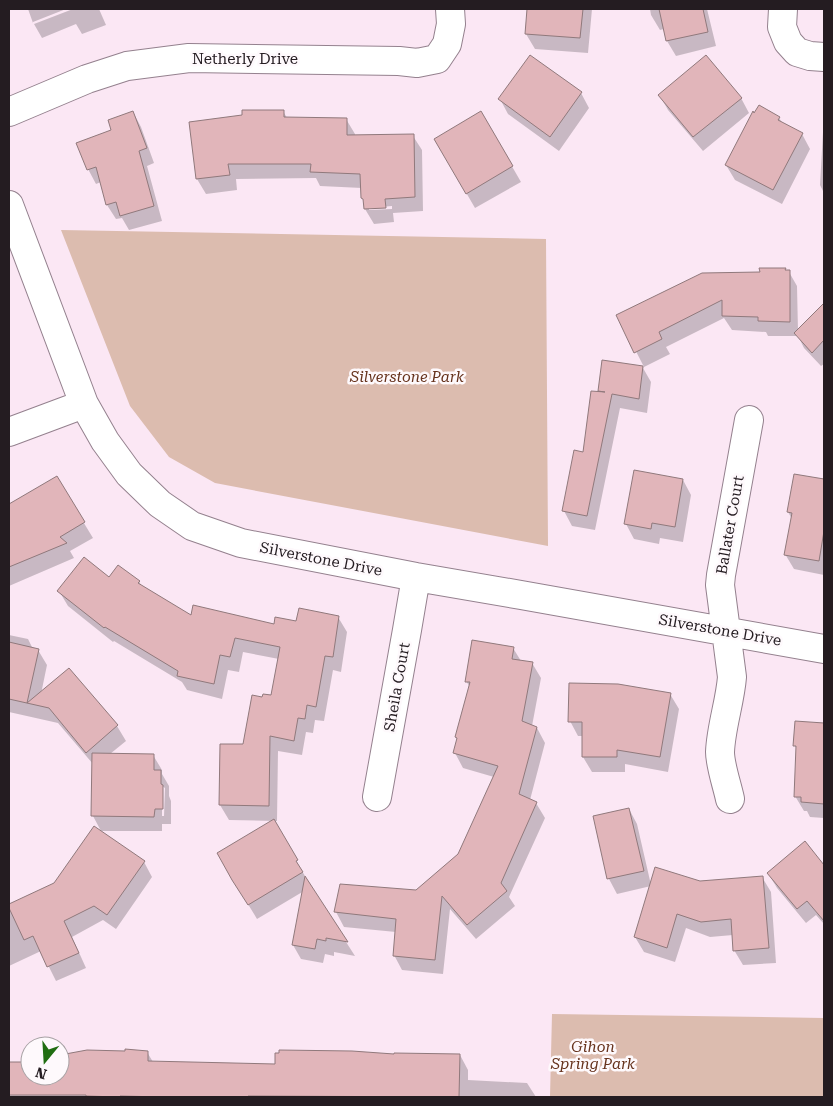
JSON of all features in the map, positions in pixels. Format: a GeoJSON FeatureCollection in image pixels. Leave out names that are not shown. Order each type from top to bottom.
{"type":"FeatureCollection","features":[{"type":"Feature","properties":{"kind":"street","name":"Netherly Drive"},"geometry":{"type":"LineString","coordinates":[[9,112],[87,79],[127,66],[171,60],[227,58],[399,61],[417,63],[437,59],[447,44],[450,9]]}},
{"type":"Feature","properties":{"kind":"street"},"geometry":{"type":"LineString","coordinates":[[783,9],[782,27],[788,42],[797,52],[810,56],[824,57]]}},
{"type":"Feature","properties":{"kind":"street","name":"Silverstone Drive"},"geometry":{"type":"LineString","coordinates":[[9,206],[84,404],[105,441],[129,474],[160,504],[192,526],[241,544],[824,649]]}},
{"type":"Feature","properties":{"kind":"street"},"geometry":{"type":"LineString","coordinates":[[9,432],[84,404]]}},
{"type":"Feature","properties":{"kind":"street","name":"Ballater Court"},"geometry":{"type":"LineString","coordinates":[[730,799],[720,755],[721,738],[732,677],[720,585],[749,420]]}},
{"type":"Feature","properties":{"kind":"street","name":"Sheila Court"},"geometry":{"type":"LineString","coordinates":[[377,797],[416,577]]}},
{"type":"Feature","properties":{"kind":"green space","name":"Silverstone Park"},"geometry":{"type":"Polygon","coordinates":[[[61,230],[546,239],[548,546],[215,483],[169,457],[130,406],[61,230]]]}},
{"type":"Feature","properties":{"kind":"green space","name":"Gihon Spring Park"},"geometry":{"type":"Polygon","coordinates":[[[552,1014],[824,1018],[824,1097],[550,1097],[552,1014]]]}},
{"type":"Feature","properties":{"kind":"building"},"geometry":{"type":"Polygon","coordinates":[[[527,9],[583,9],[580,38],[525,34],[527,9]]]}},
{"type":"Feature","properties":{"kind":"building"},"geometry":{"type":"Polygon","coordinates":[[[659,9],[703,9],[708,32],[666,41],[659,9]]]}},
{"type":"Feature","properties":{"kind":"building"},"geometry":{"type":"Polygon","coordinates":[[[530,55],[582,92],[550,137],[498,99],[530,55]]]}},
{"type":"Feature","properties":{"kind":"building"},"geometry":{"type":"Polygon","coordinates":[[[706,55],[742,98],[693,137],[658,95],[706,55]]]}},
{"type":"Feature","properties":{"kind":"building"},"geometry":{"type":"Polygon","coordinates":[[[759,105],[780,117],[778,120],[803,133],[773,190],[725,165],[753,111],[754,113],[759,105]]]}},
{"type":"Feature","properties":{"kind":"building"},"geometry":{"type":"Polygon","coordinates":[[[242,110],[284,110],[284,117],[347,118],[347,135],[414,134],[415,197],[385,199],[386,208],[364,209],[363,199],[361,198],[360,174],[310,172],[311,164],[228,164],[230,175],[196,179],[189,122],[242,115],[242,110]]]}},
{"type":"Feature","properties":{"kind":"building"},"geometry":{"type":"Polygon","coordinates":[[[133,111],[147,148],[139,151],[154,206],[120,216],[116,202],[106,205],[96,167],[87,170],[76,143],[111,130],[108,120],[133,111]]]}},
{"type":"Feature","properties":{"kind":"building"},"geometry":{"type":"Polygon","coordinates":[[[481,111],[513,166],[466,194],[434,139],[481,111]]]}},
{"type":"Feature","properties":{"kind":"building"},"geometry":{"type":"Polygon","coordinates":[[[759,268],[786,268],[785,270],[790,270],[790,322],[758,321],[758,317],[722,316],[722,300],[659,332],[662,339],[634,353],[616,315],[702,273],[760,272],[759,268]]]}},
{"type":"Feature","properties":{"kind":"building"},"geometry":{"type":"Polygon","coordinates":[[[824,303],[824,340],[812,353],[794,333],[824,303]]]}},
{"type":"Feature","properties":{"kind":"building"},"geometry":{"type":"Polygon","coordinates":[[[602,360],[643,366],[639,399],[612,394],[587,516],[562,511],[574,450],[583,452],[591,391],[605,392],[598,391],[602,360]]]}},
{"type":"Feature","properties":{"kind":"building"},"geometry":{"type":"Polygon","coordinates":[[[634,470],[683,479],[675,527],[652,523],[651,529],[624,524],[634,470]]]}},
{"type":"Feature","properties":{"kind":"building"},"geometry":{"type":"Polygon","coordinates":[[[794,474],[824,479],[824,531],[819,561],[784,555],[792,513],[787,512],[794,474]]]}},
{"type":"Feature","properties":{"kind":"building"},"geometry":{"type":"Polygon","coordinates":[[[57,476],[85,522],[60,537],[67,543],[9,567],[9,504],[57,476]]]}},
{"type":"Feature","properties":{"kind":"building"},"geometry":{"type":"Polygon","coordinates":[[[84,557],[109,577],[118,565],[140,581],[138,583],[191,615],[193,605],[274,624],[275,617],[296,621],[299,608],[339,616],[333,657],[325,656],[316,707],[307,705],[305,719],[298,718],[294,741],[270,736],[269,806],[219,805],[220,744],[243,744],[252,695],[262,697],[263,694],[271,695],[280,647],[235,638],[230,657],[220,655],[214,684],[177,676],[178,671],[104,628],[57,591],[84,557]]]}},
{"type":"Feature","properties":{"kind":"building"},"geometry":{"type":"Polygon","coordinates":[[[472,640],[514,647],[512,659],[533,662],[522,721],[537,727],[519,794],[537,802],[501,883],[507,891],[467,925],[442,896],[435,960],[393,956],[396,919],[334,912],[340,884],[416,890],[458,854],[498,766],[453,753],[457,738],[455,737],[470,682],[465,682],[472,640]]]}},
{"type":"Feature","properties":{"kind":"building"},"geometry":{"type":"Polygon","coordinates":[[[9,642],[39,649],[27,703],[69,668],[118,725],[86,753],[49,708],[9,699],[9,642]]]}},
{"type":"Feature","properties":{"kind":"building"},"geometry":{"type":"Polygon","coordinates":[[[569,683],[618,684],[671,693],[660,757],[617,750],[617,757],[582,757],[582,722],[568,722],[569,683]]]}},
{"type":"Feature","properties":{"kind":"building"},"geometry":{"type":"Polygon","coordinates":[[[795,721],[824,723],[824,804],[801,802],[801,797],[794,797],[796,746],[793,746],[795,721]]]}},
{"type":"Feature","properties":{"kind":"building"},"geometry":{"type":"Polygon","coordinates":[[[92,753],[154,754],[154,770],[161,770],[163,809],[155,809],[154,817],[91,816],[92,753]]]}},
{"type":"Feature","properties":{"kind":"building"},"geometry":{"type":"Polygon","coordinates":[[[629,808],[644,871],[607,879],[593,816],[629,808]]]}},
{"type":"Feature","properties":{"kind":"building"},"geometry":{"type":"Polygon","coordinates":[[[274,819],[303,872],[248,905],[217,853],[274,819]]]}},
{"type":"Feature","properties":{"kind":"building"},"geometry":{"type":"Polygon","coordinates":[[[94,826],[145,861],[107,915],[94,906],[64,921],[79,953],[47,967],[33,936],[24,940],[9,908],[9,904],[54,883],[94,826]]]}},
{"type":"Feature","properties":{"kind":"building"},"geometry":{"type":"Polygon","coordinates":[[[805,841],[824,865],[824,921],[807,901],[797,909],[767,873],[805,841]]]}},
{"type":"Feature","properties":{"kind":"building"},"geometry":{"type":"Polygon","coordinates":[[[655,867],[700,881],[763,876],[769,948],[733,951],[731,919],[701,922],[677,914],[667,948],[634,937],[655,867]]]}},
{"type":"Feature","properties":{"kind":"building"},"geometry":{"type":"Polygon","coordinates":[[[305,876],[348,942],[326,938],[326,941],[317,939],[315,949],[292,945],[305,876]]]}},
{"type":"Feature","properties":{"kind":"building"},"geometry":{"type":"Polygon","coordinates":[[[125,1049],[148,1051],[148,1061],[275,1064],[275,1053],[279,1053],[279,1050],[460,1054],[459,1097],[119,1097],[9,1095],[9,1062],[20,1062],[20,1086],[70,1086],[70,1053],[87,1050],[125,1051],[125,1049]]]}}]}
